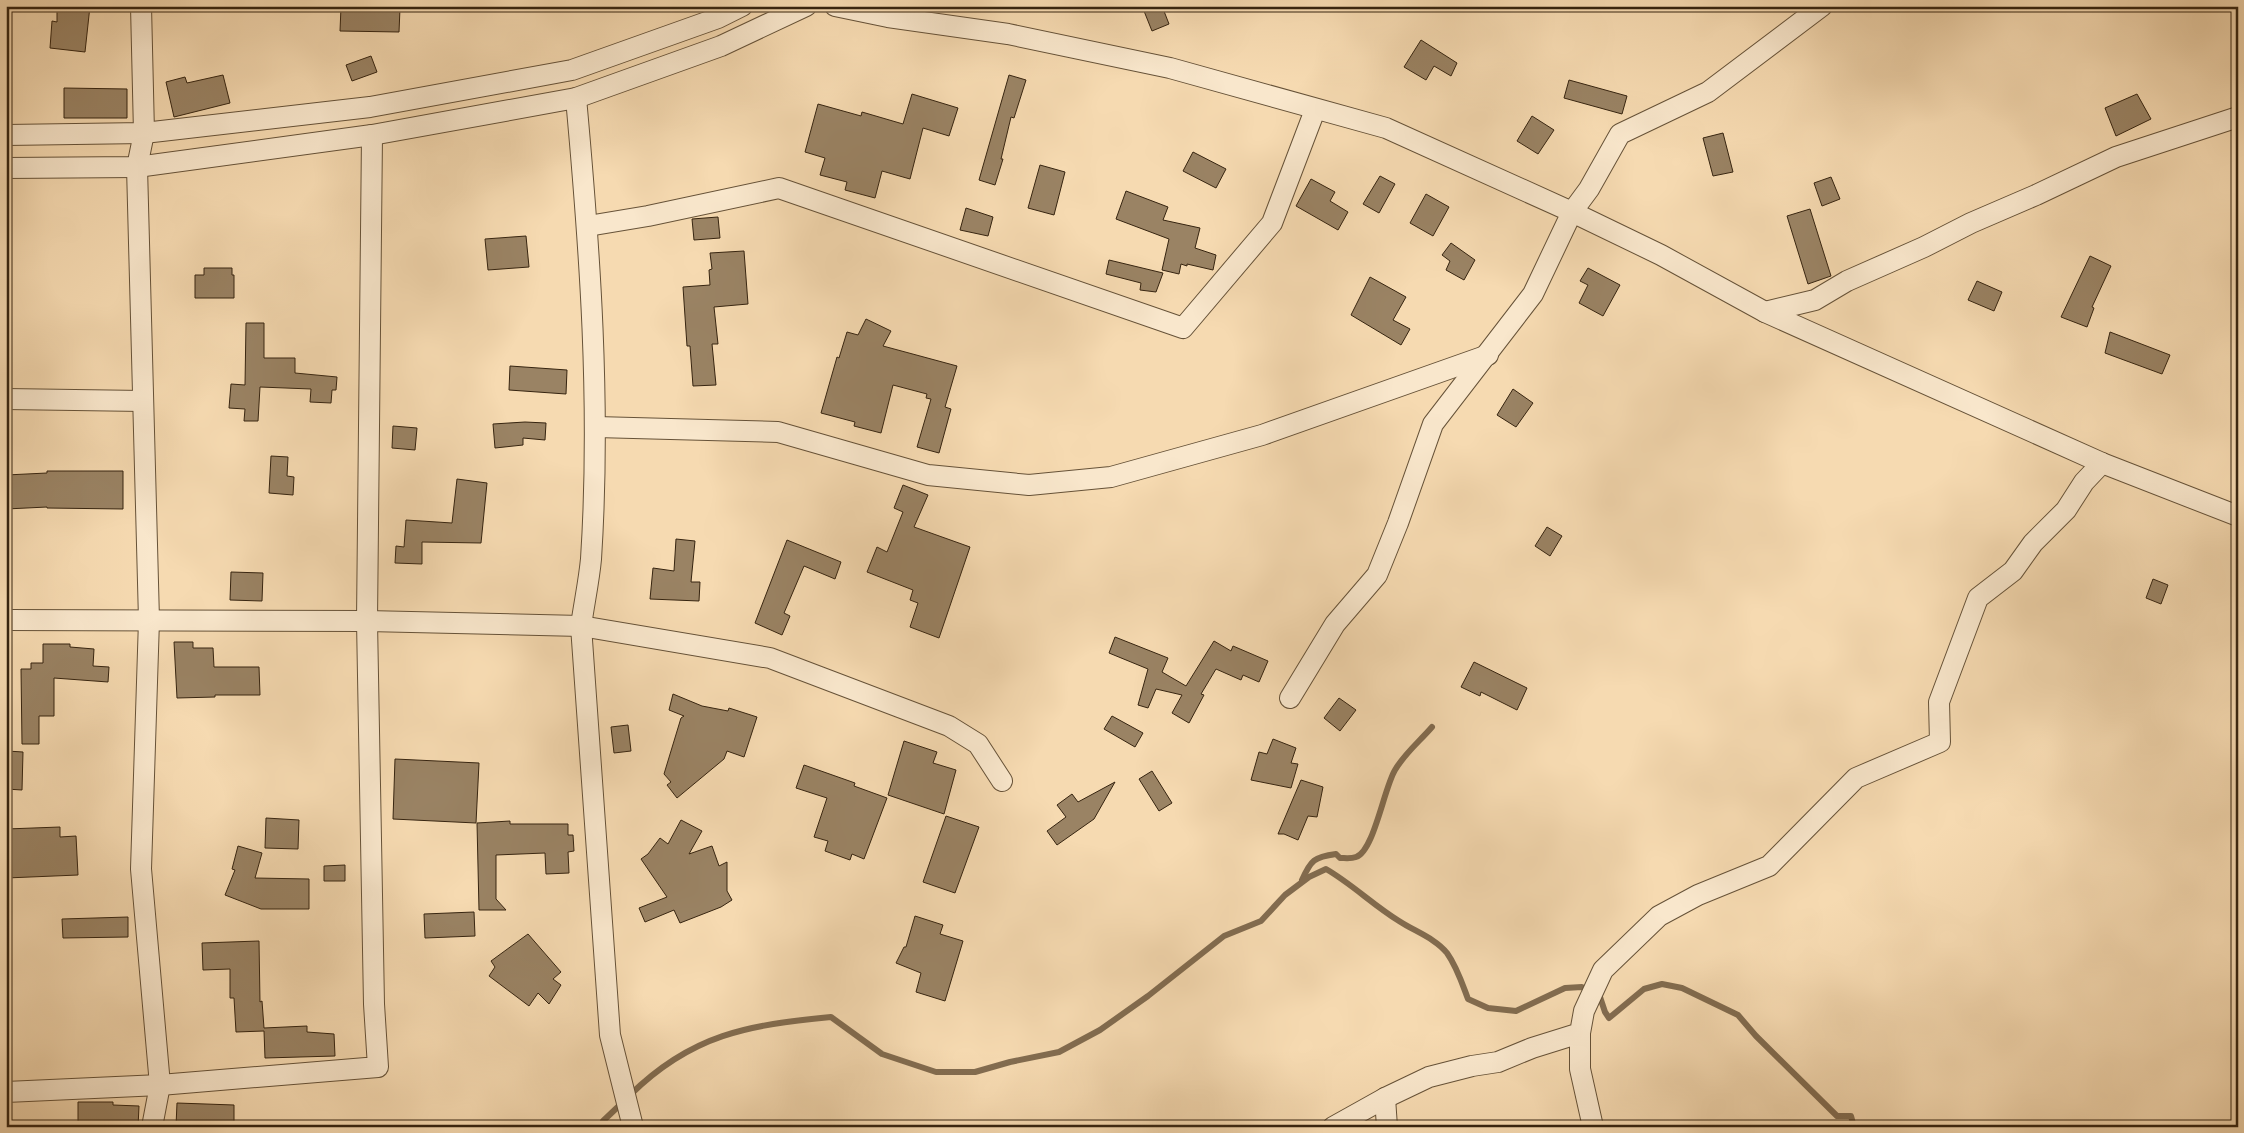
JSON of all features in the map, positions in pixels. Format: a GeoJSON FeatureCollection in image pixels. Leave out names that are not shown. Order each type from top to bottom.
{"type":"FeatureCollection","features":[{"type":"Feature","properties":{"kind":"street"},"geometry":{"type":"LineString","coordinates":[[140,6],[144,133],[137,167],[149,620],[141,869],[160,1085],[152,1127]]}},
{"type":"Feature","properties":{"kind":"street"},"geometry":{"type":"LineString","coordinates":[[6,135],[144,133],[370,107],[572,70],[718,18],[742,6]]}},
{"type":"Feature","properties":{"kind":"street"},"geometry":{"type":"LineString","coordinates":[[6,168],[137,167],[372,135],[576,98],[721,46],[806,6]]}},
{"type":"Feature","properties":{"kind":"street"},"geometry":{"type":"LineString","coordinates":[[836,6],[888,17],[1008,34],[1170,68],[1315,110],[1386,128],[1572,212],[1661,255],[1765,312],[2102,464],[2238,516]]}},
{"type":"Feature","properties":{"kind":"street"},"geometry":{"type":"LineString","coordinates":[[1290,698],[1336,624],[1377,575],[1398,523],[1433,424],[1533,294],[1572,212],[1589,190],[1620,134],[1708,92],[1822,6]]}},
{"type":"Feature","properties":{"kind":"street"},"geometry":{"type":"LineString","coordinates":[[576,98],[588,226],[596,427],[590,560],[581,626],[610,1035],[633,1127]]}},
{"type":"Feature","properties":{"kind":"street"},"geometry":{"type":"LineString","coordinates":[[588,226],[648,216],[778,188],[1183,328],[1272,223],[1315,110]]}},
{"type":"Feature","properties":{"kind":"street"},"geometry":{"type":"LineString","coordinates":[[1765,312],[1815,300],[1847,281],[1924,247],[1970,223],[2036,196],[2116,157],[2238,117]]}},
{"type":"Feature","properties":{"kind":"street"},"geometry":{"type":"LineString","coordinates":[[6,1092],[160,1085],[378,1067],[374,1004],[367,621],[372,135]]}},
{"type":"Feature","properties":{"kind":"street"},"geometry":{"type":"LineString","coordinates":[[596,427],[778,432],[928,475],[1030,485],[1110,477],[1262,435],[1488,354]]}},
{"type":"Feature","properties":{"kind":"street"},"geometry":{"type":"LineString","coordinates":[[6,400],[142,401]]}},
{"type":"Feature","properties":{"kind":"street"},"geometry":{"type":"LineString","coordinates":[[1593,1127],[1580,1069],[1580,1033],[1584,1011],[1603,970],[1660,916],[1698,895],[1769,866],[1856,778],[1940,742],[1939,702],[1978,598],[2013,571],[2033,543],[2066,510],[2084,482],[2102,464]]}},
{"type":"Feature","properties":{"kind":"street"},"geometry":{"type":"LineString","coordinates":[[6,620],[367,621],[581,626],[770,658],[949,726],[978,744],[1002,781]]}},
{"type":"Feature","properties":{"kind":"street"},"geometry":{"type":"LineString","coordinates":[[1333,1127],[1385,1098],[1430,1078],[1472,1066],[1498,1062],[1532,1048],[1580,1033]]}},
{"type":"Feature","properties":{"kind":"street"},"geometry":{"type":"LineString","coordinates":[[1385,1098],[1387,1127]]}},
{"type":"Feature","properties":{"kind":"building"},"geometry":{"type":"Polygon","coordinates":[[[57,6],[90,6],[85,52],[50,48],[52,21],[57,22],[57,6]]]}},
{"type":"Feature","properties":{"kind":"building"},"geometry":{"type":"Polygon","coordinates":[[[1142,6],[1162,6],[1169,24],[1152,31],[1142,6]]]}},
{"type":"Feature","properties":{"kind":"building"},"geometry":{"type":"Polygon","coordinates":[[[341,7],[400,8],[399,32],[340,31],[341,7]]]}},
{"type":"Feature","properties":{"kind":"building"},"geometry":{"type":"Polygon","coordinates":[[[1421,40],[1457,63],[1451,76],[1434,66],[1426,80],[1404,67],[1421,40]]]}},
{"type":"Feature","properties":{"kind":"building"},"geometry":{"type":"Polygon","coordinates":[[[371,56],[377,72],[352,81],[346,65],[371,56]]]}},
{"type":"Feature","properties":{"kind":"building"},"geometry":{"type":"Polygon","coordinates":[[[223,75],[230,103],[174,117],[166,82],[185,77],[187,83],[223,75]]]}},
{"type":"Feature","properties":{"kind":"building"},"geometry":{"type":"Polygon","coordinates":[[[1009,75],[1026,80],[1014,118],[1011,117],[1001,159],[1003,159],[995,185],[979,180],[1009,75]]]}},
{"type":"Feature","properties":{"kind":"building"},"geometry":{"type":"Polygon","coordinates":[[[1569,80],[1627,96],[1622,114],[1564,98],[1569,80]]]}},
{"type":"Feature","properties":{"kind":"building"},"geometry":{"type":"Polygon","coordinates":[[[64,88],[127,89],[127,118],[64,118],[64,88]]]}},
{"type":"Feature","properties":{"kind":"building"},"geometry":{"type":"Polygon","coordinates":[[[912,94],[958,108],[949,136],[923,128],[910,179],[882,171],[875,198],[845,190],[847,182],[820,175],[825,158],[805,152],[818,104],[861,116],[862,112],[903,124],[912,94]]]}},
{"type":"Feature","properties":{"kind":"building"},"geometry":{"type":"Polygon","coordinates":[[[2137,94],[2151,119],[2116,136],[2105,108],[2137,94]]]}},
{"type":"Feature","properties":{"kind":"building"},"geometry":{"type":"Polygon","coordinates":[[[1532,116],[1554,130],[1538,154],[1517,141],[1532,116]]]}},
{"type":"Feature","properties":{"kind":"building"},"geometry":{"type":"Polygon","coordinates":[[[1723,133],[1733,172],[1713,176],[1703,138],[1723,133]]]}},
{"type":"Feature","properties":{"kind":"building"},"geometry":{"type":"Polygon","coordinates":[[[1193,152],[1226,169],[1216,188],[1183,171],[1193,152]]]}},
{"type":"Feature","properties":{"kind":"building"},"geometry":{"type":"Polygon","coordinates":[[[1040,165],[1065,172],[1054,215],[1028,208],[1040,165]]]}},
{"type":"Feature","properties":{"kind":"building"},"geometry":{"type":"Polygon","coordinates":[[[1380,176],[1395,184],[1379,213],[1363,204],[1380,176]]]}},
{"type":"Feature","properties":{"kind":"building"},"geometry":{"type":"Polygon","coordinates":[[[1831,177],[1840,199],[1822,206],[1814,183],[1831,177]]]}},
{"type":"Feature","properties":{"kind":"building"},"geometry":{"type":"Polygon","coordinates":[[[1311,179],[1335,192],[1330,201],[1348,212],[1338,230],[1296,206],[1311,179]]]}},
{"type":"Feature","properties":{"kind":"building"},"geometry":{"type":"Polygon","coordinates":[[[1126,191],[1168,207],[1163,220],[1200,228],[1195,248],[1216,255],[1213,270],[1181,264],[1179,274],[1162,270],[1169,239],[1116,219],[1126,191]]]}},
{"type":"Feature","properties":{"kind":"building"},"geometry":{"type":"Polygon","coordinates":[[[1426,194],[1449,207],[1433,236],[1410,223],[1426,194]]]}},
{"type":"Feature","properties":{"kind":"building"},"geometry":{"type":"Polygon","coordinates":[[[966,208],[993,217],[988,236],[960,230],[966,208]]]}},
{"type":"Feature","properties":{"kind":"building"},"geometry":{"type":"Polygon","coordinates":[[[1810,209],[1831,276],[1808,284],[1787,216],[1810,209]]]}},
{"type":"Feature","properties":{"kind":"building"},"geometry":{"type":"Polygon","coordinates":[[[718,217],[720,238],[694,240],[692,219],[718,217]]]}},
{"type":"Feature","properties":{"kind":"building"},"geometry":{"type":"Polygon","coordinates":[[[526,236],[529,267],[488,270],[485,239],[526,236]]]}},
{"type":"Feature","properties":{"kind":"building"},"geometry":{"type":"Polygon","coordinates":[[[1451,243],[1475,260],[1464,280],[1446,270],[1450,261],[1442,255],[1451,243]]]}},
{"type":"Feature","properties":{"kind":"building"},"geometry":{"type":"Polygon","coordinates":[[[744,251],[748,304],[714,307],[718,344],[712,344],[716,385],[693,386],[690,346],[687,346],[683,287],[710,285],[709,270],[712,269],[710,253],[744,251]]]}},
{"type":"Feature","properties":{"kind":"building"},"geometry":{"type":"Polygon","coordinates":[[[2090,256],[2111,266],[2092,307],[2094,308],[2087,327],[2061,317],[2090,256]]]}},
{"type":"Feature","properties":{"kind":"building"},"geometry":{"type":"Polygon","coordinates":[[[1109,260],[1163,273],[1156,292],[1140,290],[1141,283],[1106,274],[1109,260]]]}},
{"type":"Feature","properties":{"kind":"building"},"geometry":{"type":"Polygon","coordinates":[[[204,268],[232,268],[232,275],[234,275],[234,298],[195,298],[195,275],[204,275],[204,268]]]}},
{"type":"Feature","properties":{"kind":"building"},"geometry":{"type":"Polygon","coordinates":[[[1588,268],[1620,285],[1603,316],[1579,303],[1588,285],[1580,281],[1588,268]]]}},
{"type":"Feature","properties":{"kind":"building"},"geometry":{"type":"Polygon","coordinates":[[[1370,277],[1406,297],[1393,320],[1410,329],[1401,345],[1351,315],[1370,277]]]}},
{"type":"Feature","properties":{"kind":"building"},"geometry":{"type":"Polygon","coordinates":[[[1977,281],[2002,292],[1994,311],[1968,300],[1977,281]]]}},
{"type":"Feature","properties":{"kind":"building"},"geometry":{"type":"Polygon","coordinates":[[[866,319],[891,331],[883,346],[957,366],[945,407],[951,409],[939,453],[917,447],[931,399],[926,398],[927,394],[893,385],[881,433],[854,426],[855,422],[821,413],[837,357],[839,358],[847,332],[858,335],[866,319]]]}},
{"type":"Feature","properties":{"kind":"building"},"geometry":{"type":"Polygon","coordinates":[[[246,323],[264,323],[264,358],[295,358],[295,373],[337,377],[336,390],[332,390],[331,403],[310,402],[311,389],[260,387],[258,421],[244,421],[245,409],[229,408],[231,384],[245,385],[246,323]]]}},
{"type":"Feature","properties":{"kind":"building"},"geometry":{"type":"Polygon","coordinates":[[[2110,332],[2170,355],[2162,374],[2105,353],[2110,332]]]}},
{"type":"Feature","properties":{"kind":"building"},"geometry":{"type":"Polygon","coordinates":[[[510,366],[567,370],[566,394],[509,390],[510,366]]]}},
{"type":"Feature","properties":{"kind":"building"},"geometry":{"type":"Polygon","coordinates":[[[1513,389],[1533,403],[1516,427],[1497,415],[1513,389]]]}},
{"type":"Feature","properties":{"kind":"building"},"geometry":{"type":"Polygon","coordinates":[[[546,423],[545,440],[523,438],[523,445],[495,448],[493,424],[546,423]]]}},
{"type":"Feature","properties":{"kind":"building"},"geometry":{"type":"Polygon","coordinates":[[[393,426],[417,428],[415,450],[392,448],[393,426]]]}},
{"type":"Feature","properties":{"kind":"building"},"geometry":{"type":"Polygon","coordinates":[[[271,456],[288,457],[287,476],[294,477],[293,495],[269,493],[271,456]]]}},
{"type":"Feature","properties":{"kind":"building"},"geometry":{"type":"Polygon","coordinates":[[[47,471],[123,471],[123,509],[47,507],[6,509],[6,475],[47,473],[47,471]]]}},
{"type":"Feature","properties":{"kind":"building"},"geometry":{"type":"Polygon","coordinates":[[[457,479],[487,483],[481,543],[422,542],[422,564],[395,563],[396,546],[404,547],[406,520],[452,523],[457,479]]]}},
{"type":"Feature","properties":{"kind":"building"},"geometry":{"type":"Polygon","coordinates":[[[903,485],[928,495],[914,527],[970,547],[939,638],[910,627],[918,603],[910,600],[913,590],[867,572],[877,547],[887,552],[903,512],[894,508],[903,485]]]}},
{"type":"Feature","properties":{"kind":"building"},"geometry":{"type":"Polygon","coordinates":[[[1547,527],[1562,536],[1550,556],[1535,546],[1547,527]]]}},
{"type":"Feature","properties":{"kind":"building"},"geometry":{"type":"Polygon","coordinates":[[[676,539],[695,541],[691,582],[700,582],[699,601],[650,599],[653,568],[674,571],[676,539]]]}},
{"type":"Feature","properties":{"kind":"building"},"geometry":{"type":"Polygon","coordinates":[[[787,540],[841,562],[835,579],[804,566],[784,613],[790,616],[782,635],[755,623],[787,540]]]}},
{"type":"Feature","properties":{"kind":"building"},"geometry":{"type":"Polygon","coordinates":[[[231,572],[263,573],[262,601],[230,600],[231,572]]]}},
{"type":"Feature","properties":{"kind":"building"},"geometry":{"type":"Polygon","coordinates":[[[2153,579],[2168,585],[2161,604],[2146,598],[2153,579]]]}},
{"type":"Feature","properties":{"kind":"building"},"geometry":{"type":"Polygon","coordinates":[[[1115,637],[1168,658],[1162,672],[1186,686],[1214,641],[1231,651],[1233,646],[1268,661],[1259,682],[1243,675],[1241,680],[1216,669],[1201,694],[1204,695],[1189,723],[1172,713],[1182,695],[1156,689],[1148,708],[1138,705],[1148,669],[1109,653],[1115,637]]]}},
{"type":"Feature","properties":{"kind":"building"},"geometry":{"type":"Polygon","coordinates":[[[174,642],[193,642],[193,648],[213,648],[214,667],[259,667],[260,695],[215,695],[215,697],[177,698],[174,642]]]}},
{"type":"Feature","properties":{"kind":"building"},"geometry":{"type":"Polygon","coordinates":[[[43,644],[70,644],[70,647],[94,649],[93,666],[109,667],[108,682],[54,678],[54,716],[39,716],[39,744],[22,744],[21,669],[31,669],[31,663],[43,663],[43,644]]]}},
{"type":"Feature","properties":{"kind":"building"},"geometry":{"type":"Polygon","coordinates":[[[1474,662],[1527,688],[1517,710],[1481,692],[1480,696],[1461,687],[1474,662]]]}},
{"type":"Feature","properties":{"kind":"building"},"geometry":{"type":"Polygon","coordinates":[[[673,694],[702,706],[728,711],[729,708],[757,717],[744,757],[727,751],[724,759],[677,798],[667,785],[671,782],[664,774],[681,718],[684,716],[669,710],[673,694]]]}},
{"type":"Feature","properties":{"kind":"building"},"geometry":{"type":"Polygon","coordinates":[[[1339,698],[1356,710],[1340,731],[1324,718],[1339,698]]]}},
{"type":"Feature","properties":{"kind":"building"},"geometry":{"type":"Polygon","coordinates":[[[1112,716],[1143,733],[1135,747],[1104,729],[1112,716]]]}},
{"type":"Feature","properties":{"kind":"building"},"geometry":{"type":"Polygon","coordinates":[[[628,725],[631,751],[614,753],[611,727],[628,725]]]}},
{"type":"Feature","properties":{"kind":"building"},"geometry":{"type":"Polygon","coordinates":[[[1273,739],[1296,748],[1291,763],[1298,764],[1291,788],[1251,780],[1259,752],[1267,754],[1273,739]]]}},
{"type":"Feature","properties":{"kind":"building"},"geometry":{"type":"Polygon","coordinates":[[[904,741],[937,752],[933,763],[956,770],[944,814],[888,795],[904,741]]]}},
{"type":"Feature","properties":{"kind":"building"},"geometry":{"type":"Polygon","coordinates":[[[7,751],[23,752],[22,790],[6,789],[7,751]]]}},
{"type":"Feature","properties":{"kind":"building"},"geometry":{"type":"Polygon","coordinates":[[[395,759],[479,763],[476,823],[393,819],[395,759]]]}},
{"type":"Feature","properties":{"kind":"building"},"geometry":{"type":"Polygon","coordinates":[[[804,765],[855,783],[854,786],[887,798],[864,859],[852,854],[850,860],[825,851],[828,841],[814,837],[827,798],[796,788],[804,765]]]}},
{"type":"Feature","properties":{"kind":"building"},"geometry":{"type":"Polygon","coordinates":[[[1152,771],[1172,803],[1159,811],[1139,779],[1152,771]]]}},
{"type":"Feature","properties":{"kind":"building"},"geometry":{"type":"Polygon","coordinates":[[[1301,780],[1323,787],[1317,817],[1308,816],[1298,840],[1284,834],[1278,834],[1301,780]]]}},
{"type":"Feature","properties":{"kind":"building"},"geometry":{"type":"Polygon","coordinates":[[[1115,782],[1094,819],[1057,845],[1047,831],[1066,817],[1057,805],[1072,794],[1078,802],[1115,782]]]}},
{"type":"Feature","properties":{"kind":"building"},"geometry":{"type":"Polygon","coordinates":[[[946,816],[979,827],[955,893],[923,882],[946,816]]]}},
{"type":"Feature","properties":{"kind":"building"},"geometry":{"type":"Polygon","coordinates":[[[266,818],[299,820],[298,849],[265,848],[266,818]]]}},
{"type":"Feature","properties":{"kind":"building"},"geometry":{"type":"Polygon","coordinates":[[[681,820],[702,831],[689,854],[712,846],[719,866],[727,862],[727,891],[732,900],[721,907],[680,923],[674,910],[645,922],[639,908],[667,897],[641,859],[648,854],[660,838],[668,844],[681,820]]]}},
{"type":"Feature","properties":{"kind":"building"},"geometry":{"type":"Polygon","coordinates":[[[510,821],[510,824],[568,824],[568,835],[573,835],[574,851],[568,852],[569,873],[546,874],[545,853],[496,855],[496,899],[506,910],[479,910],[477,823],[510,821]]]}},
{"type":"Feature","properties":{"kind":"building"},"geometry":{"type":"Polygon","coordinates":[[[60,827],[60,837],[76,836],[78,875],[6,878],[6,829],[60,827]]]}},
{"type":"Feature","properties":{"kind":"building"},"geometry":{"type":"Polygon","coordinates":[[[238,846],[262,853],[255,878],[309,879],[309,909],[261,909],[225,895],[235,870],[232,869],[238,846]]]}},
{"type":"Feature","properties":{"kind":"building"},"geometry":{"type":"Polygon","coordinates":[[[345,865],[345,881],[324,881],[324,866],[345,865]]]}},
{"type":"Feature","properties":{"kind":"building"},"geometry":{"type":"Polygon","coordinates":[[[474,912],[475,936],[425,938],[424,914],[474,912]]]}},
{"type":"Feature","properties":{"kind":"building"},"geometry":{"type":"Polygon","coordinates":[[[915,916],[943,925],[940,934],[963,941],[945,1001],[916,992],[921,973],[896,963],[904,947],[906,947],[915,916]]]}},
{"type":"Feature","properties":{"kind":"building"},"geometry":{"type":"Polygon","coordinates":[[[128,917],[128,937],[63,938],[62,919],[128,917]]]}},
{"type":"Feature","properties":{"kind":"building"},"geometry":{"type":"Polygon","coordinates":[[[528,934],[561,972],[553,979],[561,985],[549,1004],[538,993],[529,1006],[489,976],[495,967],[491,961],[528,934]]]}},
{"type":"Feature","properties":{"kind":"building"},"geometry":{"type":"Polygon","coordinates":[[[259,941],[260,1002],[262,1001],[264,1028],[307,1026],[307,1032],[334,1034],[335,1056],[265,1058],[264,1031],[236,1032],[234,998],[230,998],[230,969],[203,970],[202,943],[259,941]]]}},
{"type":"Feature","properties":{"kind":"building"},"geometry":{"type":"Polygon","coordinates":[[[78,1102],[113,1102],[113,1105],[139,1106],[138,1127],[78,1127],[78,1102]]]}},
{"type":"Feature","properties":{"kind":"building"},"geometry":{"type":"Polygon","coordinates":[[[177,1103],[234,1105],[234,1127],[176,1126],[177,1103]]]}},
{"type":"Feature","properties":{"kind":"waterway"},"geometry":{"type":"LineString","coordinates":[[1302,880],[1308,868],[1318,858],[1336,854],[1340,858],[1352,858],[1362,852],[1373,832],[1395,770],[1432,727]]}},
{"type":"Feature","properties":{"kind":"waterway"},"geometry":{"type":"LineString","coordinates":[[630,1095],[653,1074],[676,1058],[699,1046],[747,1029],[801,1020],[831,1017],[882,1054],[936,1072],[975,1072],[1010,1062],[1059,1052],[1100,1030],[1148,996],[1224,936],[1261,921],[1285,895],[1309,877],[1326,869],[1345,881],[1389,915],[1442,948],[1454,964],[1468,999],[1488,1008],[1516,1011],[1565,988],[1582,987],[1600,997],[1609,1018],[1644,989],[1662,984],[1682,988],[1738,1015],[1756,1036],[1837,1116],[1851,1116],[1854,1127]]}},
{"type":"Feature","properties":{"kind":"waterway"},"geometry":{"type":"LineString","coordinates":[[600,1127],[603,1121],[623,1102]]}}]}
